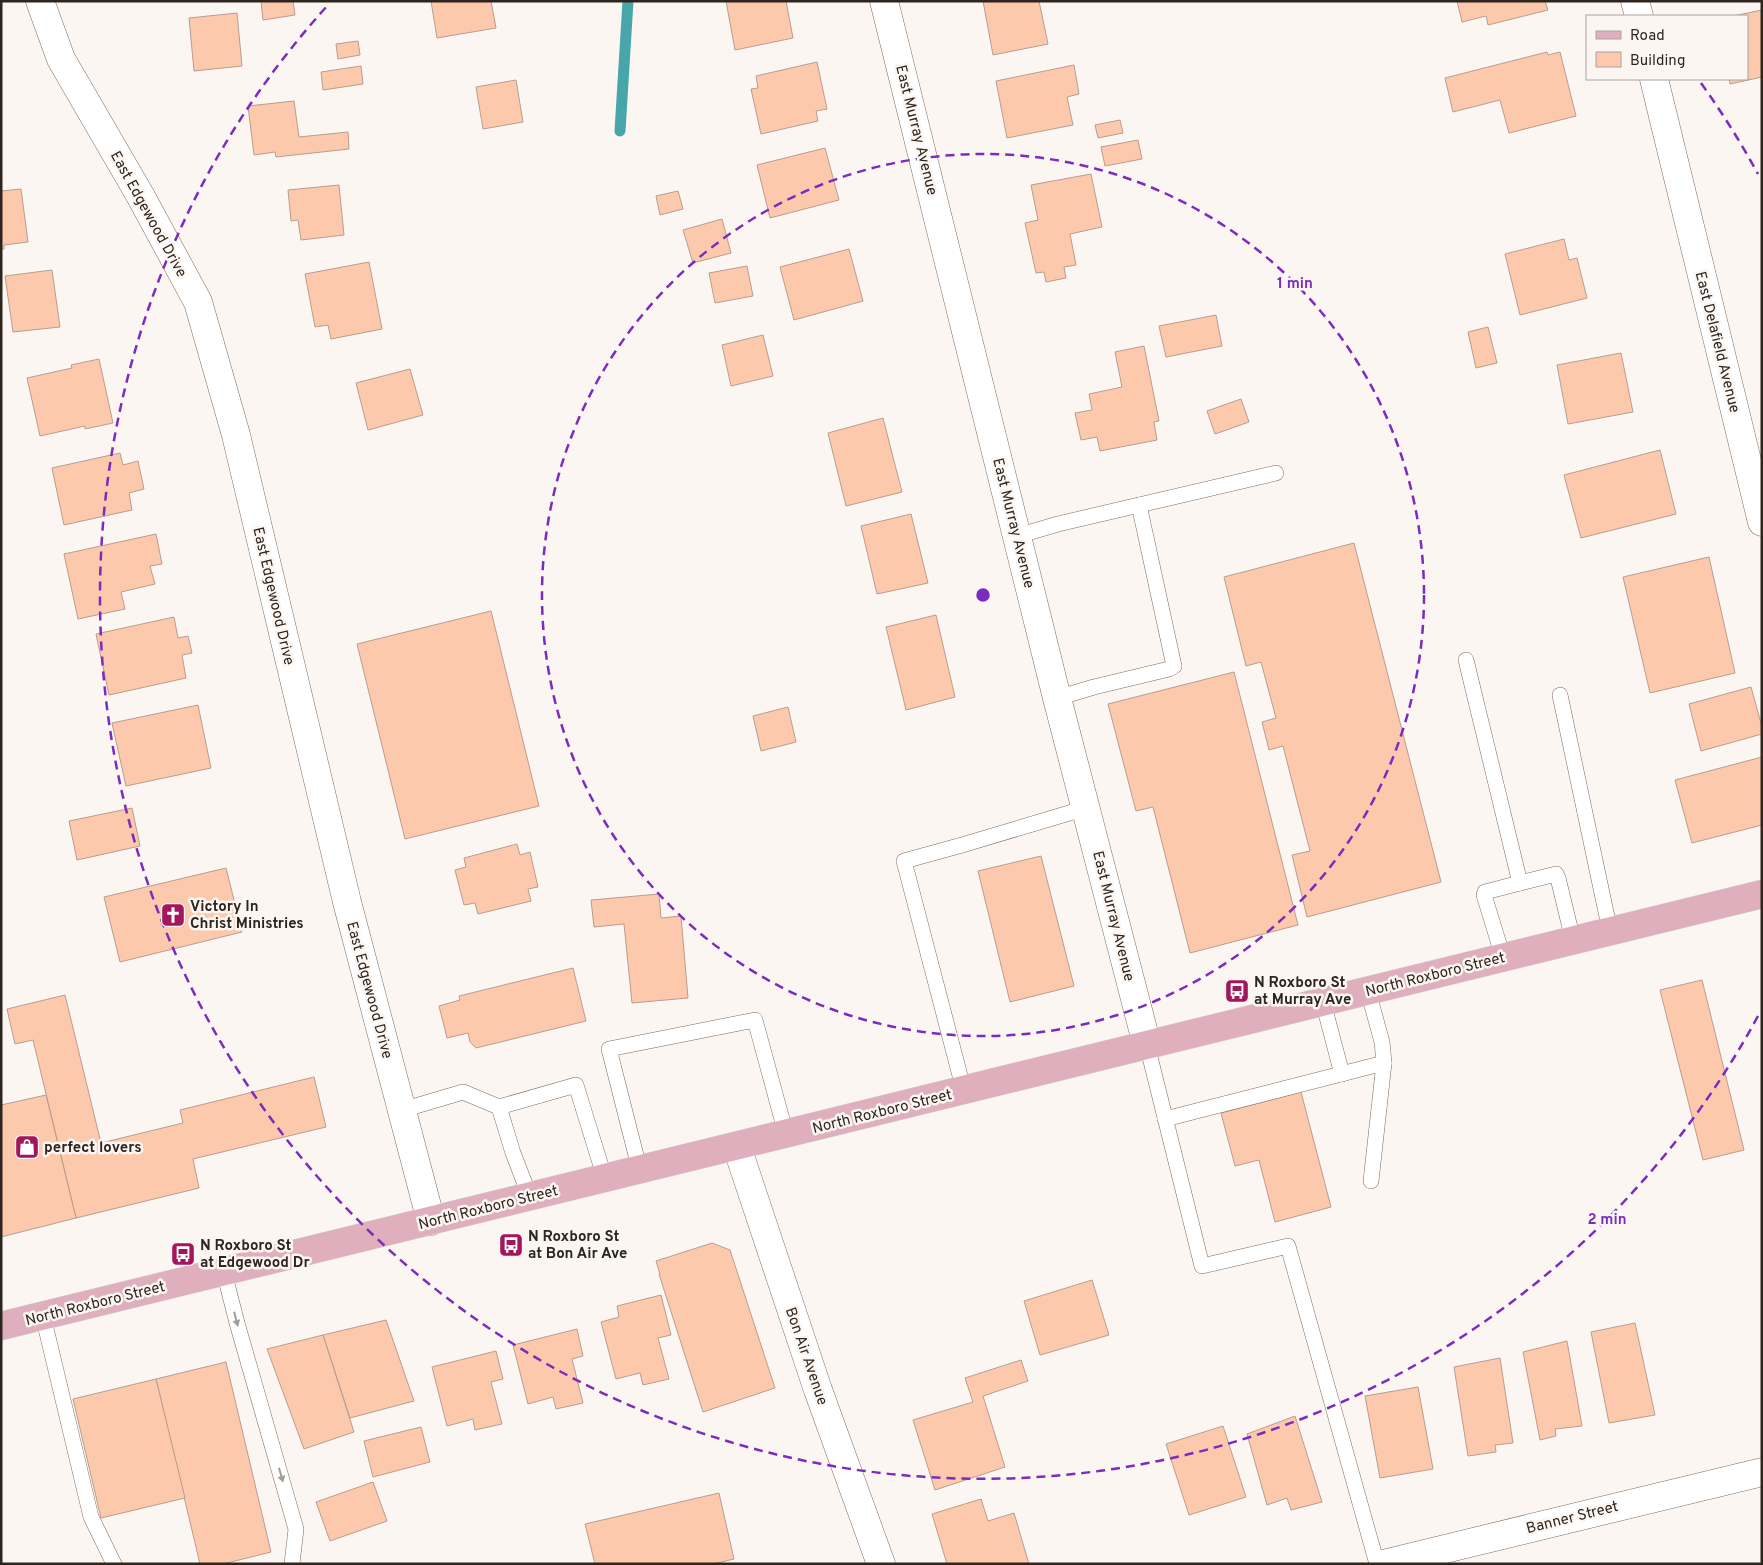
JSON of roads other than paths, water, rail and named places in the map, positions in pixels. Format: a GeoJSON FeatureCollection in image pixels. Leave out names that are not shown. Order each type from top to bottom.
{"type":"FeatureCollection","features":[{"type":"Feature","properties":{"kind":"main road","name":"North Roxboro Street"},"geometry":{"type":"LineString","coordinates":[[1,1326],[737,1147],[1762,894]]}},
{"type":"Feature","properties":{"kind":"street","name":"East Edgewood Drive"},"geometry":{"type":"LineString","coordinates":[[40,1],[61,59],[140,195],[198,302],[236,435],[344,892],[431,1221]]}},
{"type":"Feature","properties":{"kind":"street","name":"East Murray Avenue"},"geometry":{"type":"LineString","coordinates":[[884,1],[1057,698],[1147,1045]]}},
{"type":"Feature","properties":{"kind":"street"},"geometry":{"type":"LineString","coordinates":[[1635,1],[1639,15]]}},
{"type":"Feature","properties":{"kind":"street","name":"East Delafield Avenue"},"geometry":{"type":"LineString","coordinates":[[1654,80],[1762,522]]}},
{"type":"Feature","properties":{"kind":"street","name":"Bon Air Avenue"},"geometry":{"type":"LineString","coordinates":[[737,1147],[818,1390],[882,1564]]}},
{"type":"Feature","properties":{"kind":"street","name":"Banner Street"},"geometry":{"type":"LineString","coordinates":[[1383,1564],[1762,1472]]}},
{"type":"Feature","properties":{"kind":"lane"},"geometry":{"type":"LineString","coordinates":[[1017,536],[1058,524],[1276,473]]}},
{"type":"Feature","properties":{"kind":"lane"},"geometry":{"type":"LineString","coordinates":[[1057,698],[1169,669],[1174,666],[1139,505]]}},
{"type":"Feature","properties":{"kind":"lane"},"geometry":{"type":"LineString","coordinates":[[1466,660],[1520,883]]}},
{"type":"Feature","properties":{"kind":"lane"},"geometry":{"type":"LineString","coordinates":[[1560,695],[1610,931]]}},
{"type":"Feature","properties":{"kind":"lane"},"geometry":{"type":"LineString","coordinates":[[964,1091],[904,861],[1086,808]]}},
{"type":"Feature","properties":{"kind":"lane"},"geometry":{"type":"LineString","coordinates":[[1503,957],[1484,895],[1485,892],[1556,874],[1573,940]]}},
{"type":"Feature","properties":{"kind":"lane"},"geometry":{"type":"LineString","coordinates":[[1368,991],[1382,1042],[1384,1063],[1371,1181]]}},
{"type":"Feature","properties":{"kind":"lane"},"geometry":{"type":"LineString","coordinates":[[1322,1002],[1342,1074]]}},
{"type":"Feature","properties":{"kind":"lane"},"geometry":{"type":"LineString","coordinates":[[640,1170],[609,1049],[755,1020],[786,1134]]}},
{"type":"Feature","properties":{"kind":"lane"},"geometry":{"type":"LineString","coordinates":[[1147,1045],[1202,1266],[1288,1246],[1377,1564]]}},
{"type":"Feature","properties":{"kind":"lane"},"geometry":{"type":"LineString","coordinates":[[1165,1119],[1384,1063]]}},
{"type":"Feature","properties":{"kind":"lane"},"geometry":{"type":"LineString","coordinates":[[402,1110],[463,1092],[499,1107],[576,1085],[605,1179]]}},
{"type":"Feature","properties":{"kind":"lane"},"geometry":{"type":"LineString","coordinates":[[499,1107],[513,1154],[530,1197]]}},
{"type":"Feature","properties":{"kind":"lane"},"geometry":{"type":"LineString","coordinates":[[224,1272],[236,1323],[296,1529],[292,1564]]}},
{"type":"Feature","properties":{"kind":"lane"},"geometry":{"type":"LineString","coordinates":[[43,1316],[91,1517],[114,1564]]}},
{"type":"Feature","properties":{"kind":"waterway"},"geometry":{"type":"LineString","coordinates":[[620,131],[628,1]]}},
{"type":"Feature","properties":{"kind":"place","name":"Victory In Christ Ministries"},"geometry":{"type":"Point","coordinates":[173,915]}},
{"type":"Feature","properties":{"kind":"place","name":"N Roxboro St at Murray Ave"},"geometry":{"type":"Point","coordinates":[1237,991]}},
{"type":"Feature","properties":{"kind":"place","name":"perfect lovers"},"geometry":{"type":"Point","coordinates":[27,1147]}},
{"type":"Feature","properties":{"kind":"place","name":"N Roxboro St at Bon Air Ave"},"geometry":{"type":"Point","coordinates":[511,1245]}},
{"type":"Feature","properties":{"kind":"place","name":"N Roxboro St at Edgewood Dr"},"geometry":{"type":"Point","coordinates":[183,1254]}}]}
